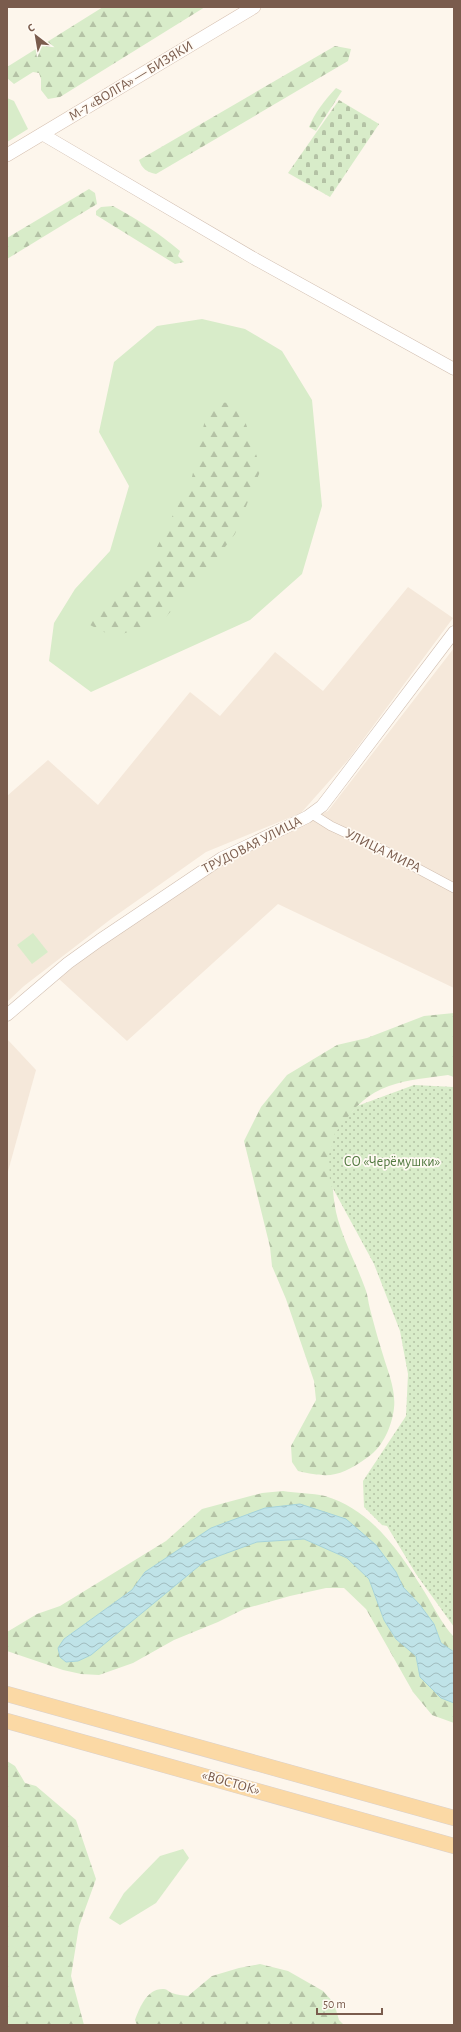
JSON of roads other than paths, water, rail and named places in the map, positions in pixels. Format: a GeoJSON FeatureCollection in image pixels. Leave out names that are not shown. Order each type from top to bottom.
{"type":"FeatureCollection","features":[{"type":"Feature","properties":{"kind":"main road","name":"М-7 «ВОЛГА» — БИЗЯКИ"},"geometry":{"type":"LineString","coordinates":[[7,155],[254,7]]}},
{"type":"Feature","properties":{"kind":"main road","name":"«ВОСТОК»"},"geometry":{"type":"LineString","coordinates":[[7,1694],[454,1818]]}},
{"type":"Feature","properties":{"kind":"main road","name":"«ВОСТОК»"},"geometry":{"type":"LineString","coordinates":[[7,1721],[454,1846]]}},
{"type":"Feature","properties":{"kind":"street"},"geometry":{"type":"LineString","coordinates":[[42,134],[255,259],[454,369]]}},
{"type":"Feature","properties":{"kind":"street","name":"ТРУДОВАЯ УЛИЦА"},"geometry":{"type":"LineString","coordinates":[[7,1016],[33,991],[72,959],[206,868],[241,848],[312,814],[332,792],[454,632]]}},
{"type":"Feature","properties":{"kind":"street","name":"УЛИЦА МИРА"},"geometry":{"type":"LineString","coordinates":[[312,814],[331,826],[383,850],[454,888]]}},
{"type":"Feature","properties":{"kind":"water"},"geometry":{"type":"Polygon","coordinates":[[[300,1504],[346,1519],[376,1545],[396,1572],[403,1587],[420,1605],[434,1624],[441,1643],[454,1652],[454,1703],[441,1698],[420,1677],[416,1656],[396,1639],[384,1620],[369,1579],[347,1558],[304,1539],[257,1542],[205,1561],[91,1655],[78,1661],[66,1662],[60,1657],[58,1648],[64,1639],[132,1590],[145,1572],[211,1528],[265,1508],[300,1504]]]}},
{"type":"Feature","properties":{"kind":"park label","name":"СО «Черёмушки»"},"geometry":{"type":"Point","coordinates":[392,1162]}}]}
